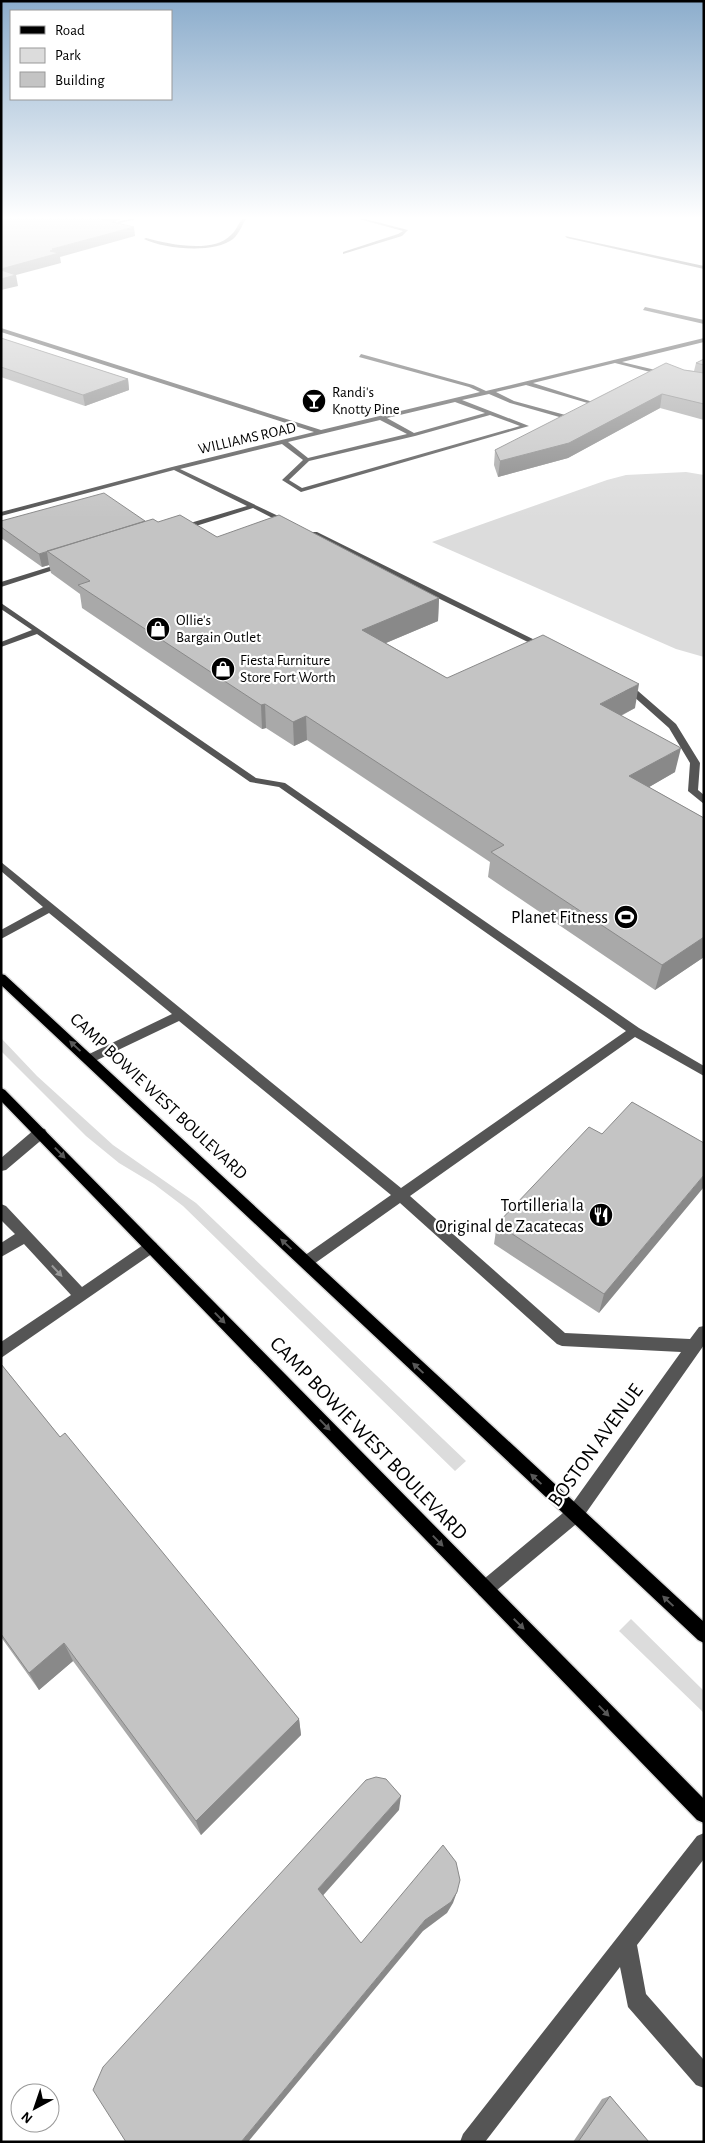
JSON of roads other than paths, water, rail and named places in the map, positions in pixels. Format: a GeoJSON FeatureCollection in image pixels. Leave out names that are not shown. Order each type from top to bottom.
{"type":"FeatureCollection","features":[{"type":"Feature","properties":{"kind":"main road","name":"CAMP BOWIE WEST BOULEVARD"},"geometry":{"type":"LineString","coordinates":[[1,978],[704,1634]]}},
{"type":"Feature","properties":{"kind":"main road","name":"CAMP BOWIE WEST BOULEVARD"},"geometry":{"type":"LineString","coordinates":[[1,1093],[704,1813]]}},
{"type":"Feature","properties":{"kind":"street"},"geometry":{"type":"LineString","coordinates":[[690,319],[704,322]]}},
{"type":"Feature","properties":{"kind":"street"},"geometry":{"type":"LineString","coordinates":[[1,330],[322,433]]}},
{"type":"Feature","properties":{"kind":"street","name":"WILLIAMS ROAD"},"geometry":{"type":"LineString","coordinates":[[1,514],[174,468],[704,340]]}},
{"type":"Feature","properties":{"kind":"street"},"geometry":{"type":"LineString","coordinates":[[362,356],[471,386],[512,402],[570,418],[596,404],[527,383]]}},
{"type":"Feature","properties":{"kind":"street"},"geometry":{"type":"LineString","coordinates":[[615,362],[677,377]]}},
{"type":"Feature","properties":{"kind":"street"},"geometry":{"type":"LineString","coordinates":[[456,400],[488,414],[526,426],[301,490],[285,480],[307,460],[413,435],[488,414]]}},
{"type":"Feature","properties":{"kind":"street"},"geometry":{"type":"LineString","coordinates":[[381,418],[413,435]]}},
{"type":"Feature","properties":{"kind":"street"},"geometry":{"type":"LineString","coordinates":[[284,442],[307,460]]}},
{"type":"Feature","properties":{"kind":"street"},"geometry":{"type":"LineString","coordinates":[[174,468],[297,526]]}},
{"type":"Feature","properties":{"kind":"street"},"geometry":{"type":"LineString","coordinates":[[175,530],[254,506]]}},
{"type":"Feature","properties":{"kind":"street"},"geometry":{"type":"LineString","coordinates":[[306,530],[555,652]]}},
{"type":"Feature","properties":{"kind":"street"},"geometry":{"type":"LineString","coordinates":[[1,585],[72,563]]}},
{"type":"Feature","properties":{"kind":"street"},"geometry":{"type":"LineString","coordinates":[[1,605],[253,780],[282,786],[635,1031],[704,1072]]}},
{"type":"Feature","properties":{"kind":"street"},"geometry":{"type":"LineString","coordinates":[[1,644],[38,631]]}},
{"type":"Feature","properties":{"kind":"street"},"geometry":{"type":"LineString","coordinates":[[611,681],[635,693],[673,726],[695,763],[693,791],[704,801]]}},
{"type":"Feature","properties":{"kind":"street"},"geometry":{"type":"LineString","coordinates":[[694,782],[704,778]]}},
{"type":"Feature","properties":{"kind":"street"},"geometry":{"type":"LineString","coordinates":[[1,864],[50,908],[401,1196],[562,1339],[699,1339]]}},
{"type":"Feature","properties":{"kind":"street"},"geometry":{"type":"LineString","coordinates":[[1,935],[50,908]]}},
{"type":"Feature","properties":{"kind":"street"},"geometry":{"type":"LineString","coordinates":[[89,1059],[181,1015]]}},
{"type":"Feature","properties":{"kind":"street"},"geometry":{"type":"LineString","coordinates":[[306,1262],[635,1031]]}},
{"type":"Feature","properties":{"kind":"street"},"geometry":{"type":"LineString","coordinates":[[1,1166],[40,1133]]}},
{"type":"Feature","properties":{"kind":"street"},"geometry":{"type":"LineString","coordinates":[[1,1210],[81,1296]]}},
{"type":"Feature","properties":{"kind":"street"},"geometry":{"type":"LineString","coordinates":[[1,1251],[24,1236]]}},
{"type":"Feature","properties":{"kind":"street"},"geometry":{"type":"LineString","coordinates":[[1,1351],[151,1247]]}},
{"type":"Feature","properties":{"kind":"street","name":"BOSTON AVENUE"},"geometry":{"type":"LineString","coordinates":[[485,1590],[574,1514],[699,1339]]}},
{"type":"Feature","properties":{"kind":"street"},"geometry":{"type":"LineString","coordinates":[[471,2142],[704,1843]]}},
{"type":"Feature","properties":{"kind":"street"},"geometry":{"type":"LineString","coordinates":[[626,1942],[636,1999],[704,2077]]}},
{"type":"Feature","properties":{"kind":"place","name":"Randi's Knotty Pine"},"geometry":{"type":"Point","coordinates":[314,401]}},
{"type":"Feature","properties":{"kind":"place","name":"Ollie's Bargain Outlet"},"geometry":{"type":"Point","coordinates":[158,629]}},
{"type":"Feature","properties":{"kind":"place","name":"Fiesta Furniture Store Fort Worth"},"geometry":{"type":"Point","coordinates":[223,669]}},
{"type":"Feature","properties":{"kind":"place","name":"Planet Fitness"},"geometry":{"type":"Point","coordinates":[626,917]}},
{"type":"Feature","properties":{"kind":"place","name":"Tortilleria la Original de Zacatecas"},"geometry":{"type":"Point","coordinates":[601,1215]}}]}
